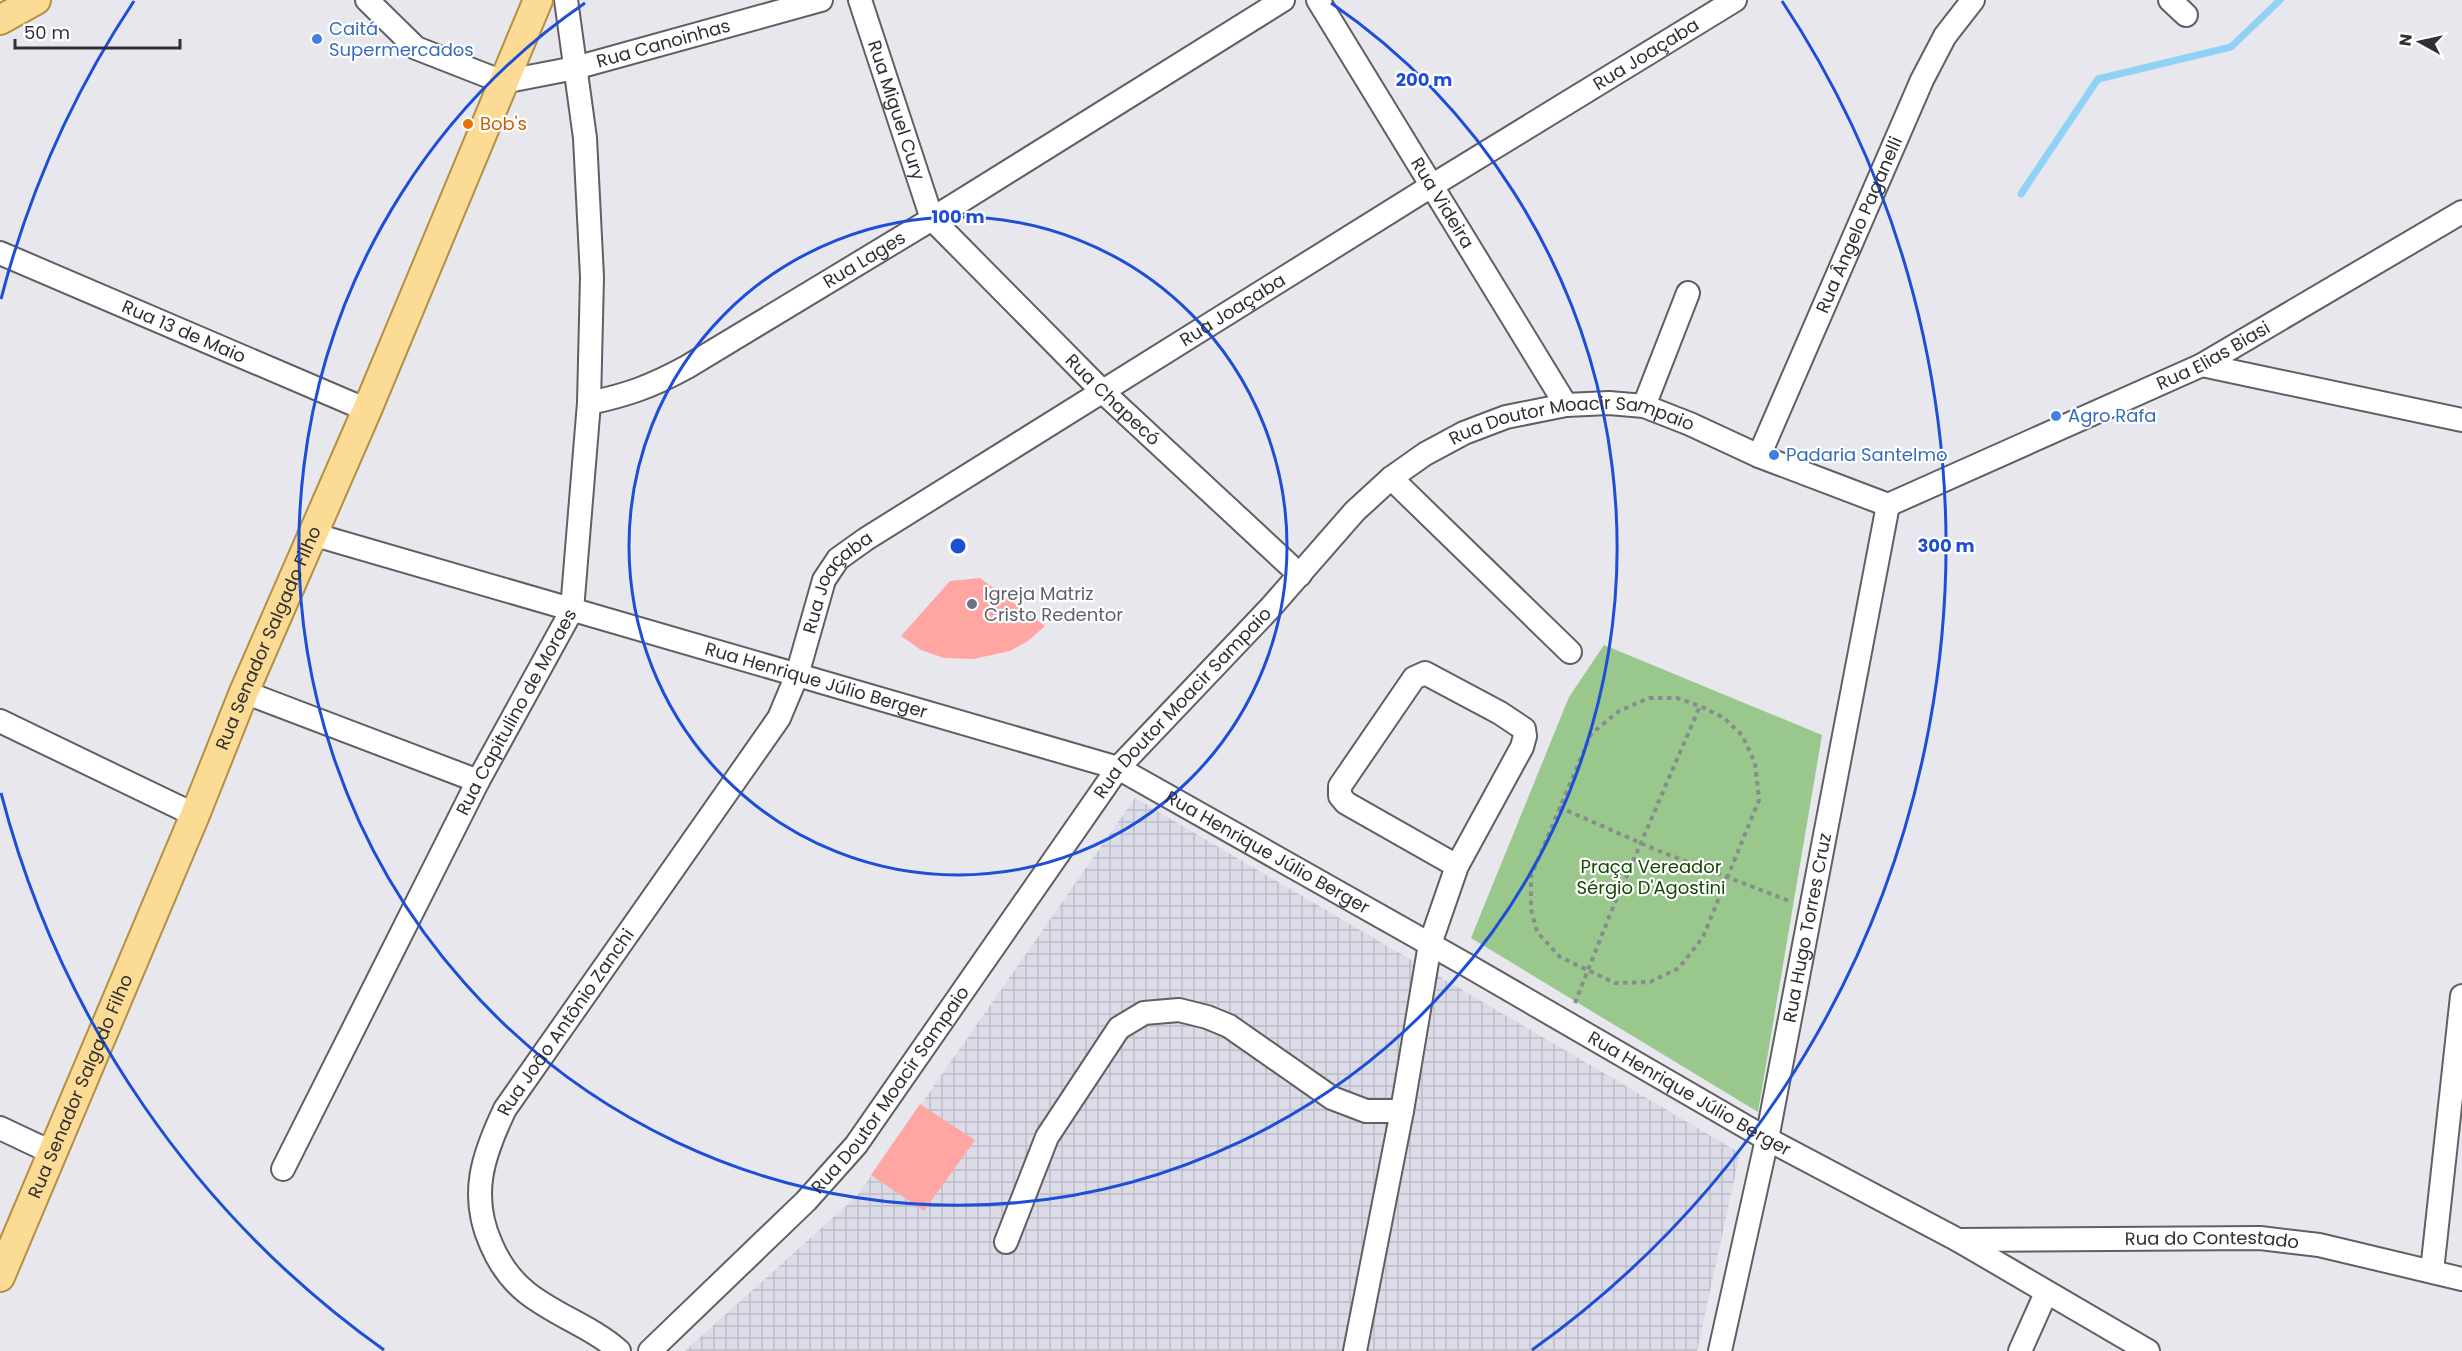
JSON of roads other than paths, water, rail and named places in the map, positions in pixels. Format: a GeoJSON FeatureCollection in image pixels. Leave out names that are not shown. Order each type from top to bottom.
{"type":"FeatureCollection","features":[{"type":"Feature","properties":{"kind":"main road"},"geometry":{"type":"LineString","coordinates":[[0,20],[36,0]]}},
{"type":"Feature","properties":{"kind":"main road","name":"Rua Senador Salgado Filho"},"geometry":{"type":"LineString","coordinates":[[0,1277],[195,815],[244,692],[367,410],[538,0]]}},
{"type":"Feature","properties":{"kind":"street"},"geometry":{"type":"LineString","coordinates":[[367,0],[417,48],[503,82]]}},
{"type":"Feature","properties":{"kind":"street","name":"Rua Capitulino de Moraes"},"geometry":{"type":"LineString","coordinates":[[283,1169],[478,781],[572,610],[588,404],[592,277],[590,196],[585,138],[566,0]]}},
{"type":"Feature","properties":{"kind":"street","name":"Rua Canoinhas"},"geometry":{"type":"LineString","coordinates":[[503,82],[575,68],[821,0]]}},
{"type":"Feature","properties":{"kind":"street","name":"Rua Miguel Cury"},"geometry":{"type":"LineString","coordinates":[[860,0],[932,219]]}},
{"type":"Feature","properties":{"kind":"street","name":"Rua Lages"},"geometry":{"type":"LineString","coordinates":[[588,404],[628,395],[655,385],[932,219],[1283,0]]}},
{"type":"Feature","properties":{"kind":"street","name":"Rua Videira"},"geometry":{"type":"LineString","coordinates":[[1318,0],[1566,405]]}},
{"type":"Feature","properties":{"kind":"street","name":"Rua Joaçaba"},"geometry":{"type":"LineString","coordinates":[[797,675],[824,580],[838,559],[866,539],[1104,393],[1433,185],[1735,0]]}},
{"type":"Feature","properties":{"kind":"street","name":"Rua Ângelo Paganelli"},"geometry":{"type":"LineString","coordinates":[[1759,456],[1922,80],[1945,36],[1973,0]]}},
{"type":"Feature","properties":{"kind":"street","name":"Rua Elias Biasi"},"geometry":{"type":"LineString","coordinates":[[1888,505],[2202,365],[2462,213]]}},
{"type":"Feature","properties":{"kind":"street","name":"Rua Chapecó"},"geometry":{"type":"LineString","coordinates":[[932,219],[1104,393],[1300,574]]}},
{"type":"Feature","properties":{"kind":"street","name":"Rua 13 de Maio"},"geometry":{"type":"LineString","coordinates":[[0,253],[367,410]]}},
{"type":"Feature","properties":{"kind":"street"},"geometry":{"type":"LineString","coordinates":[[1644,406],[1688,293]]}},
{"type":"Feature","properties":{"kind":"street"},"geometry":{"type":"LineString","coordinates":[[2202,365],[2462,420]]}},
{"type":"Feature","properties":{"kind":"street","name":"Rua Doutor Moacir Sampaio"},"geometry":{"type":"LineString","coordinates":[[650,1351],[806,1201],[856,1145],[1118,768],[1271,607],[1355,510],[1391,478],[1425,454],[1464,433],[1506,417],[1566,405],[1609,403],[1644,406],[1690,424],[1759,456],[1888,505]]}},
{"type":"Feature","properties":{"kind":"street"},"geometry":{"type":"LineString","coordinates":[[1391,478],[1570,652]]}},
{"type":"Feature","properties":{"kind":"street","name":"Rua Hugo Torres Cruz"},"geometry":{"type":"LineString","coordinates":[[1720,1351],[1767,1139],[1888,505]]}},
{"type":"Feature","properties":{"kind":"street","name":"Rua Henrique Júlio Berger"},"geometry":{"type":"LineString","coordinates":[[312,534],[1118,768],[1430,944],[1767,1139],[1958,1240],[2148,1351]]}},
{"type":"Feature","properties":{"kind":"street"},"geometry":{"type":"LineString","coordinates":[[1355,1351],[1402,1111],[1430,944],[1457,866],[1522,747],[1525,736],[1524,729],[1500,712],[1425,673],[1414,678],[1340,786],[1340,796],[1346,803],[1457,866]]}},
{"type":"Feature","properties":{"kind":"street","name":"Rua João Antônio Zanchi"},"geometry":{"type":"LineString","coordinates":[[619,1351],[597,1335],[527,1293],[498,1260],[480,1214],[479,1190],[484,1162],[505,1109],[771,732],[797,675]]}},
{"type":"Feature","properties":{"kind":"street"},"geometry":{"type":"LineString","coordinates":[[244,692],[478,781]]}},
{"type":"Feature","properties":{"kind":"street"},"geometry":{"type":"LineString","coordinates":[[0,721],[195,815]]}},
{"type":"Feature","properties":{"kind":"street"},"geometry":{"type":"LineString","coordinates":[[2432,1271],[2462,1004]]}},
{"type":"Feature","properties":{"kind":"street"},"geometry":{"type":"LineString","coordinates":[[1006,1242],[1047,1137],[1119,1028],[1144,1013],[1179,1010],[1208,1017],[1229,1026],[1332,1098],[1366,1111],[1402,1111]]}},
{"type":"Feature","properties":{"kind":"street"},"geometry":{"type":"LineString","coordinates":[[0,1128],[53,1153]]}},
{"type":"Feature","properties":{"kind":"street","name":"Rua do Contestado"},"geometry":{"type":"LineString","coordinates":[[1958,1240],[2259,1238],[2319,1245],[2462,1279]]}},
{"type":"Feature","properties":{"kind":"street"},"geometry":{"type":"LineString","coordinates":[[2020,1351],[2046,1293]]}},
{"type":"Feature","properties":{"kind":"waterway"},"geometry":{"type":"LineString","coordinates":[[2021,194],[2098,79],[2231,47],[2280,0]]}},
{"type":"Feature","properties":{"kind":"place","name":"Caitá Supermercados"},"geometry":{"type":"Point","coordinates":[317,39]}},
{"type":"Feature","properties":{"kind":"place","name":"Bob's"},"geometry":{"type":"Point","coordinates":[468,124]}},
{"type":"Feature","properties":{"kind":"place","name":"Agro Rafa"},"geometry":{"type":"Point","coordinates":[2056,416]}},
{"type":"Feature","properties":{"kind":"place","name":"Padaria Santelmo"},"geometry":{"type":"Point","coordinates":[1774,455]}},
{"type":"Feature","properties":{"kind":"place","name":"Igreja Matriz Cristo Redentor"},"geometry":{"type":"Point","coordinates":[972,604]}},
{"type":"Feature","properties":{"kind":"park label","name":"Praça Vereador Sérgio D'Agostini"},"geometry":{"type":"Point","coordinates":[1651,877]}}]}
